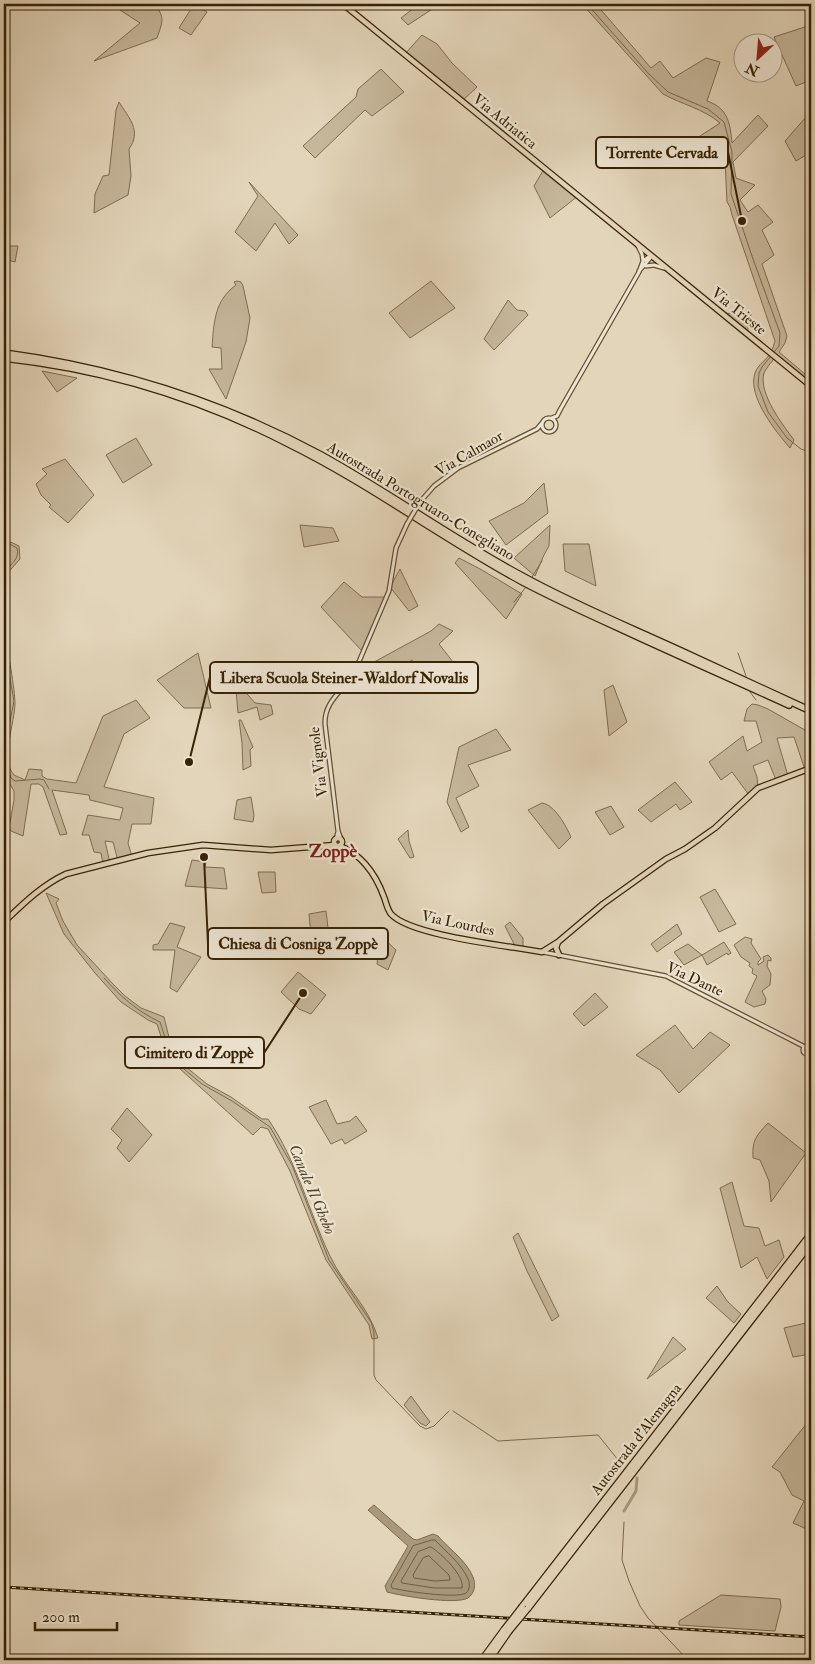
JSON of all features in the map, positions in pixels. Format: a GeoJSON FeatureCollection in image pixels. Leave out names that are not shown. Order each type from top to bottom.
{"type":"FeatureCollection","features":[{"type":"Feature","properties":{"kind":"highway","name":"Autostrada Portogruaro-Conegliano"},"geometry":{"type":"LineString","coordinates":[[4,353],[52,360],[119,375],[173,390],[260,425],[321,456],[514,574]]}},
{"type":"Feature","properties":{"kind":"highway","name":"Autostrada Portogruaro-Conegliano"},"geometry":{"type":"LineString","coordinates":[[4,358],[53,365],[119,379],[173,394],[216,411],[320,460],[514,574],[559,598],[684,658],[811,715]]}},
{"type":"Feature","properties":{"kind":"highway","name":"Autostrada Portogruaro-Conegliano"},"geometry":{"type":"LineString","coordinates":[[559,598],[811,711]]}},
{"type":"Feature","properties":{"kind":"highway","name":"Autostrada d'Alemagna"},"geometry":{"type":"LineString","coordinates":[[525,1607],[811,1234]]}},
{"type":"Feature","properties":{"kind":"highway","name":"Autostrada d'Alemagna"},"geometry":{"type":"LineString","coordinates":[[482,1660],[811,1243]]}},
{"type":"Feature","properties":{"kind":"highway","name":"Autostrada d'Alemagna"},"geometry":{"type":"LineString","coordinates":[[489,1660],[506,1631]]}},
{"type":"Feature","properties":{"kind":"main road","name":"Via Adriatica"},"geometry":{"type":"LineString","coordinates":[[343,4],[650,256]]}},
{"type":"Feature","properties":{"kind":"main road","name":"Via Trieste"},"geometry":{"type":"LineString","coordinates":[[650,256],[811,386]]}},
{"type":"Feature","properties":{"kind":"main road"},"geometry":{"type":"LineString","coordinates":[[542,952],[558,942],[603,904],[666,859],[685,849],[715,828],[758,788],[811,768]]}},
{"type":"Feature","properties":{"kind":"main road","name":"Via Lourdes"},"geometry":{"type":"LineString","coordinates":[[4,922],[42,888],[66,874],[155,852],[203,845],[270,850],[337,843],[356,854],[371,872],[384,895],[389,910],[395,918],[436,934],[542,952]]}},
{"type":"Feature","properties":{"kind":"main road"},"geometry":{"type":"LineString","coordinates":[[558,942],[556,948],[559,955]]}},
{"type":"Feature","properties":{"kind":"street"},"geometry":{"type":"LineString","coordinates":[[544,430],[542,423],[547,418],[557,416],[639,272],[643,261],[642,254],[637,245]]}},
{"type":"Feature","properties":{"kind":"street"},"geometry":{"type":"LineString","coordinates":[[643,261],[650,256]]}},
{"type":"Feature","properties":{"kind":"street"},"geometry":{"type":"LineString","coordinates":[[639,272],[645,266],[650,256]]}},
{"type":"Feature","properties":{"kind":"street"},"geometry":{"type":"LineString","coordinates":[[645,266],[654,265],[664,268]]}},
{"type":"Feature","properties":{"kind":"street"},"geometry":{"type":"LineString","coordinates":[[537,429],[552,432],[556,429],[560,410]]}},
{"type":"Feature","properties":{"kind":"street"},"geometry":{"type":"LineString","coordinates":[[552,418],[556,423]]}},
{"type":"Feature","properties":{"kind":"street","name":"Via Calmaor"},"geometry":{"type":"LineString","coordinates":[[355,671],[388,592],[396,548],[420,502],[439,482],[458,468],[537,429],[542,423]]}},
{"type":"Feature","properties":{"kind":"street","name":"Via Vignole"},"geometry":{"type":"LineString","coordinates":[[337,843],[338,831],[324,716],[327,707],[355,671]]}},
{"type":"Feature","properties":{"kind":"street","name":"Via Dante"},"geometry":{"type":"LineString","coordinates":[[542,952],[666,976],[804,1048],[810,1048],[810,1054]]}},
{"type":"Feature","properties":{"kind":"street"},"geometry":{"type":"LineString","coordinates":[[804,1048],[804,1053],[810,1054]]}},
{"type":"Feature","properties":{"kind":"shaded area"},"geometry":{"type":"Polygon","coordinates":[[[123,4],[154,4],[162,17],[157,38],[94,61],[140,23],[117,8],[123,4]]]}},
{"type":"Feature","properties":{"kind":"shaded area"},"geometry":{"type":"Polygon","coordinates":[[[194,4],[207,12],[191,35],[179,28],[194,4]]]}},
{"type":"Feature","properties":{"kind":"shaded area"},"geometry":{"type":"Polygon","coordinates":[[[419,4],[440,4],[408,25],[401,18],[419,4]]]}},
{"type":"Feature","properties":{"kind":"shaded area"},"geometry":{"type":"Polygon","coordinates":[[[582,4],[596,4],[651,68],[660,61],[673,78],[706,58],[720,62],[707,101],[724,112],[727,117],[732,143],[758,115],[768,126],[733,162],[736,178],[755,185],[740,200],[748,212],[758,205],[773,222],[762,230],[774,255],[762,264],[787,336],[779,352],[811,379],[811,386],[775,357],[764,373],[763,381],[768,399],[794,440],[790,448],[764,413],[755,392],[755,373],[769,355],[775,341],[727,202],[724,139],[702,148],[697,138],[720,123],[707,114],[663,94],[582,4]]]}},
{"type":"Feature","properties":{"kind":"shaded area"},"geometry":{"type":"Polygon","coordinates":[[[811,25],[811,56],[807,57],[811,66],[811,80],[796,86],[782,55],[782,34],[811,25]]]}},
{"type":"Feature","properties":{"kind":"shaded area"},"geometry":{"type":"Polygon","coordinates":[[[422,35],[437,44],[452,63],[477,87],[461,102],[404,55],[422,35]]]}},
{"type":"Feature","properties":{"kind":"shaded area"},"geometry":{"type":"Polygon","coordinates":[[[381,69],[404,92],[372,116],[365,110],[315,158],[303,146],[356,97],[358,89],[381,69]]]}},
{"type":"Feature","properties":{"kind":"shaded area"},"geometry":{"type":"Polygon","coordinates":[[[119,102],[130,119],[134,130],[133,142],[129,149],[131,176],[128,195],[94,213],[95,194],[103,176],[109,175],[116,110],[119,102]]]}},
{"type":"Feature","properties":{"kind":"shaded area"},"geometry":{"type":"Polygon","coordinates":[[[806,117],[811,125],[811,152],[796,161],[785,141],[806,117]]]}},
{"type":"Feature","properties":{"kind":"shaded area"},"geometry":{"type":"Polygon","coordinates":[[[544,169],[578,196],[550,218],[534,186],[544,169]]]}},
{"type":"Feature","properties":{"kind":"shaded area"},"geometry":{"type":"Polygon","coordinates":[[[249,182],[298,235],[289,244],[275,223],[256,251],[235,232],[258,196],[249,182]]]}},
{"type":"Feature","properties":{"kind":"shaded area"},"geometry":{"type":"Polygon","coordinates":[[[4,246],[18,246],[15,262],[4,259],[4,246]]]}},
{"type":"Feature","properties":{"kind":"shaded area"},"geometry":{"type":"Polygon","coordinates":[[[431,281],[455,308],[410,338],[389,313],[431,281]]]}},
{"type":"Feature","properties":{"kind":"shaded area"},"geometry":{"type":"Polygon","coordinates":[[[234,282],[241,282],[243,286],[250,318],[246,342],[226,399],[209,369],[222,369],[221,348],[212,347],[216,313],[223,298],[236,285],[234,282]]]}},
{"type":"Feature","properties":{"kind":"shaded area"},"geometry":{"type":"Polygon","coordinates":[[[508,300],[517,310],[525,311],[528,315],[494,350],[484,339],[508,300]]]}},
{"type":"Feature","properties":{"kind":"shaded area"},"geometry":{"type":"Polygon","coordinates":[[[720,313],[751,314],[747,333],[720,313]]]}},
{"type":"Feature","properties":{"kind":"shaded area"},"geometry":{"type":"Polygon","coordinates":[[[42,371],[77,378],[57,392],[42,371]]]}},
{"type":"Feature","properties":{"kind":"shaded area"},"geometry":{"type":"Polygon","coordinates":[[[136,438],[152,465],[123,483],[106,455],[136,438]]]}},
{"type":"Feature","properties":{"kind":"shaded area"},"geometry":{"type":"Polygon","coordinates":[[[65,459],[94,495],[68,523],[49,507],[51,505],[41,495],[36,484],[47,474],[42,469],[65,459]]]}},
{"type":"Feature","properties":{"kind":"shaded area"},"geometry":{"type":"Polygon","coordinates":[[[544,483],[548,513],[506,545],[489,521],[524,503],[544,483]]]}},
{"type":"Feature","properties":{"kind":"shaded area"},"geometry":{"type":"Polygon","coordinates":[[[300,525],[333,528],[339,541],[304,547],[300,525]]]}},
{"type":"Feature","properties":{"kind":"shaded area"},"geometry":{"type":"Polygon","coordinates":[[[550,525],[549,546],[535,576],[514,558],[550,525]]]}},
{"type":"Feature","properties":{"kind":"shaded area"},"geometry":{"type":"Polygon","coordinates":[[[4,539],[19,546],[20,559],[4,577],[4,549],[6,548],[4,546],[4,539]]]}},
{"type":"Feature","properties":{"kind":"shaded area"},"geometry":{"type":"Polygon","coordinates":[[[563,544],[589,544],[596,586],[565,571],[563,544]]]}},
{"type":"Feature","properties":{"kind":"shaded area"},"geometry":{"type":"Polygon","coordinates":[[[459,558],[522,594],[506,619],[455,563],[459,558]]]}},
{"type":"Feature","properties":{"kind":"shaded area"},"geometry":{"type":"Polygon","coordinates":[[[400,569],[418,606],[409,611],[390,587],[400,569]]]}},
{"type":"Feature","properties":{"kind":"shaded area"},"geometry":{"type":"Polygon","coordinates":[[[344,582],[362,597],[386,597],[363,652],[321,607],[344,582]]]}},
{"type":"Feature","properties":{"kind":"shaded area"},"geometry":{"type":"Polygon","coordinates":[[[439,624],[453,631],[439,644],[453,662],[423,680],[412,660],[369,688],[354,673],[431,631],[439,624]]]}},
{"type":"Feature","properties":{"kind":"shaded area"},"geometry":{"type":"Polygon","coordinates":[[[4,638],[15,697],[8,760],[15,776],[25,780],[29,769],[42,770],[42,776],[47,779],[76,783],[103,716],[136,700],[150,718],[124,734],[104,787],[154,798],[151,824],[132,824],[128,843],[132,857],[118,861],[113,842],[105,841],[110,863],[103,864],[101,853],[94,852],[89,835],[82,835],[88,815],[120,820],[123,808],[90,800],[89,795],[52,790],[67,834],[60,835],[43,787],[39,784],[31,784],[23,836],[11,831],[9,828],[14,791],[4,774],[4,729],[9,709],[4,707],[4,638]]]}},
{"type":"Feature","properties":{"kind":"shaded area"},"geometry":{"type":"Polygon","coordinates":[[[198,653],[211,708],[184,708],[157,680],[198,653]]]}},
{"type":"Feature","properties":{"kind":"shaded area"},"geometry":{"type":"Polygon","coordinates":[[[613,685],[627,722],[609,736],[604,690],[613,685]]]}},
{"type":"Feature","properties":{"kind":"shaded area"},"geometry":{"type":"Polygon","coordinates":[[[241,687],[255,703],[271,705],[273,714],[260,720],[257,707],[238,713],[236,690],[241,687]]]}},
{"type":"Feature","properties":{"kind":"shaded area"},"geometry":{"type":"Polygon","coordinates":[[[752,704],[768,709],[805,730],[811,768],[805,770],[794,737],[777,738],[788,776],[776,780],[768,760],[753,766],[758,788],[749,795],[732,772],[721,780],[709,762],[743,736],[747,751],[762,742],[756,721],[744,721],[747,709],[752,704]]]}},
{"type":"Feature","properties":{"kind":"shaded area"},"geometry":{"type":"Polygon","coordinates":[[[239,720],[241,720],[253,747],[250,750],[251,766],[243,770],[242,743],[239,720]]]}},
{"type":"Feature","properties":{"kind":"shaded area"},"geometry":{"type":"Polygon","coordinates":[[[496,729],[511,750],[468,765],[479,786],[456,798],[469,827],[461,832],[447,802],[459,747],[496,729]]]}},
{"type":"Feature","properties":{"kind":"shaded area"},"geometry":{"type":"Polygon","coordinates":[[[675,782],[692,802],[680,810],[676,804],[651,822],[638,810],[675,782]]]}},
{"type":"Feature","properties":{"kind":"shaded area"},"geometry":{"type":"Polygon","coordinates":[[[251,797],[254,815],[253,822],[234,819],[237,800],[251,797]]]}},
{"type":"Feature","properties":{"kind":"shaded area"},"geometry":{"type":"Polygon","coordinates":[[[542,803],[556,812],[571,837],[559,849],[528,810],[542,803]]]}},
{"type":"Feature","properties":{"kind":"shaded area"},"geometry":{"type":"Polygon","coordinates":[[[611,806],[624,827],[610,835],[595,812],[611,806]]]}},
{"type":"Feature","properties":{"kind":"shaded area"},"geometry":{"type":"Polygon","coordinates":[[[408,830],[414,857],[410,858],[398,839],[408,830]]]}},
{"type":"Feature","properties":{"kind":"shaded area"},"geometry":{"type":"Polygon","coordinates":[[[192,860],[206,862],[205,867],[224,868],[227,889],[185,886],[192,860]]]}},
{"type":"Feature","properties":{"kind":"shaded area"},"geometry":{"type":"Polygon","coordinates":[[[258,872],[275,872],[276,892],[262,893],[258,872]]]}},
{"type":"Feature","properties":{"kind":"shaded area"},"geometry":{"type":"Polygon","coordinates":[[[715,889],[736,924],[719,932],[700,897],[715,889]]]}},
{"type":"Feature","properties":{"kind":"shaded area"},"geometry":{"type":"Polygon","coordinates":[[[46,893],[59,899],[56,903],[63,921],[77,945],[113,984],[141,1008],[164,1017],[173,1054],[207,1084],[231,1097],[262,1119],[268,1119],[295,1169],[330,1256],[368,1315],[378,1338],[372,1339],[369,1325],[326,1260],[290,1171],[268,1129],[261,1127],[253,1135],[168,1058],[157,1024],[121,1002],[95,973],[64,934],[46,893]]]}},
{"type":"Feature","properties":{"kind":"shaded area"},"geometry":{"type":"Polygon","coordinates":[[[326,911],[328,928],[332,929],[332,957],[312,946],[309,914],[326,911]]]}},
{"type":"Feature","properties":{"kind":"shaded area"},"geometry":{"type":"Polygon","coordinates":[[[510,922],[523,938],[523,949],[516,948],[505,926],[510,922]]]}},
{"type":"Feature","properties":{"kind":"shaded area"},"geometry":{"type":"Polygon","coordinates":[[[170,923],[185,927],[177,947],[201,957],[177,992],[170,988],[175,950],[153,950],[153,945],[158,944],[170,923]]]}},
{"type":"Feature","properties":{"kind":"shaded area"},"geometry":{"type":"Polygon","coordinates":[[[677,924],[682,934],[657,952],[651,944],[677,924]]]}},
{"type":"Feature","properties":{"kind":"shaded area"},"geometry":{"type":"Polygon","coordinates":[[[346,928],[374,932],[396,950],[388,970],[377,964],[379,946],[362,943],[360,955],[345,946],[346,928]]]}},
{"type":"Feature","properties":{"kind":"shaded area"},"geometry":{"type":"Polygon","coordinates":[[[745,937],[752,939],[751,943],[761,959],[758,965],[764,961],[763,957],[768,955],[771,958],[771,961],[768,960],[767,966],[771,974],[770,985],[762,991],[766,999],[765,1004],[754,1007],[745,1002],[757,976],[752,973],[753,969],[749,966],[750,963],[741,957],[734,945],[745,937]]]}},
{"type":"Feature","properties":{"kind":"shaded area"},"geometry":{"type":"Polygon","coordinates":[[[724,942],[731,953],[728,955],[727,953],[707,965],[702,955],[724,942]]]}},
{"type":"Feature","properties":{"kind":"shaded area"},"geometry":{"type":"Polygon","coordinates":[[[688,944],[702,955],[684,965],[674,952],[688,944]]]}},
{"type":"Feature","properties":{"kind":"shaded area"},"geometry":{"type":"Polygon","coordinates":[[[298,972],[326,995],[311,1014],[299,1009],[281,992],[298,972]]]}},
{"type":"Feature","properties":{"kind":"shaded area"},"geometry":{"type":"Polygon","coordinates":[[[595,993],[608,1007],[584,1026],[573,1014],[595,993]]]}},
{"type":"Feature","properties":{"kind":"shaded area"},"geometry":{"type":"Polygon","coordinates":[[[675,1025],[693,1049],[710,1032],[730,1045],[679,1093],[660,1070],[636,1055],[675,1025]]]}},
{"type":"Feature","properties":{"kind":"shaded area"},"geometry":{"type":"Polygon","coordinates":[[[326,1100],[337,1124],[350,1121],[356,1116],[367,1131],[345,1144],[342,1139],[331,1144],[309,1107],[326,1100]]]}},
{"type":"Feature","properties":{"kind":"shaded area"},"geometry":{"type":"Polygon","coordinates":[[[127,1108],[152,1135],[129,1162],[117,1148],[122,1140],[111,1129],[127,1108]]]}},
{"type":"Feature","properties":{"kind":"shaded area"},"geometry":{"type":"Polygon","coordinates":[[[768,1123],[806,1153],[771,1202],[769,1181],[760,1160],[753,1158],[753,1147],[756,1139],[760,1131],[768,1123]]]}},
{"type":"Feature","properties":{"kind":"shaded area"},"geometry":{"type":"Polygon","coordinates":[[[732,1182],[744,1226],[759,1228],[765,1246],[779,1240],[784,1257],[767,1279],[757,1257],[741,1268],[720,1188],[732,1182]]]}},
{"type":"Feature","properties":{"kind":"shaded area"},"geometry":{"type":"Polygon","coordinates":[[[518,1233],[559,1316],[552,1321],[527,1271],[513,1237],[518,1233]]]}},
{"type":"Feature","properties":{"kind":"shaded area"},"geometry":{"type":"Polygon","coordinates":[[[717,1286],[728,1302],[741,1314],[734,1323],[706,1298],[717,1286]]]}},
{"type":"Feature","properties":{"kind":"shaded area"},"geometry":{"type":"Polygon","coordinates":[[[806,1323],[811,1354],[793,1357],[784,1328],[806,1323]]]}},
{"type":"Feature","properties":{"kind":"shaded area"},"geometry":{"type":"Polygon","coordinates":[[[673,1337],[686,1349],[647,1379],[651,1373],[673,1337]]]}},
{"type":"Feature","properties":{"kind":"shaded area"},"geometry":{"type":"Polygon","coordinates":[[[411,1396],[430,1422],[426,1426],[420,1423],[404,1405],[411,1396]]]}},
{"type":"Feature","properties":{"kind":"shaded area"},"geometry":{"type":"Polygon","coordinates":[[[811,1418],[811,1531],[793,1523],[804,1501],[792,1495],[780,1472],[772,1467],[811,1418]]]}},
{"type":"Feature","properties":{"kind":"shaded area"},"geometry":{"type":"Polygon","coordinates":[[[721,1595],[780,1599],[781,1607],[775,1631],[679,1625],[679,1621],[721,1595]]]}},
{"type":"Feature","properties":{"kind":"water"},"geometry":{"type":"Polygon","coordinates":[[[374,1505],[413,1539],[417,1540],[433,1534],[438,1536],[462,1560],[470,1571],[475,1585],[470,1596],[452,1601],[416,1598],[387,1592],[385,1586],[408,1546],[368,1510],[374,1505]]]}},
{"type":"Feature","properties":{"kind":"waterway"},"geometry":{"type":"LineString","coordinates":[[587,4],[648,73],[668,92],[708,109],[724,122],[732,152],[731,194],[780,333],[779,346],[762,367],[759,373],[758,386],[768,412],[787,438],[801,449],[811,453]]}},
{"type":"Feature","properties":{"kind":"waterway","name":"Canale Il Ghebo"},"geometry":{"type":"LineString","coordinates":[[4,541],[17,548],[18,552],[14,561],[4,572]]}},
{"type":"Feature","properties":{"kind":"waterway"},"geometry":{"type":"LineString","coordinates":[[532,577],[542,561]]}},
{"type":"Feature","properties":{"kind":"waterway"},"geometry":{"type":"LineString","coordinates":[[514,602],[526,587]]}},
{"type":"Feature","properties":{"kind":"waterway","name":"Canale Il Ghebo"},"geometry":{"type":"LineString","coordinates":[[4,645],[14,701],[4,752],[5,760],[11,778],[15,781],[40,779],[44,780],[49,789]]}},
{"type":"Feature","properties":{"kind":"waterway"},"geometry":{"type":"LineString","coordinates":[[738,653],[746,676]]}},
{"type":"Feature","properties":{"kind":"waterway"},"geometry":{"type":"LineString","coordinates":[[750,692],[756,700]]}},
{"type":"Feature","properties":{"kind":"waterway","name":"Canale Il Ghebo"},"geometry":{"type":"LineString","coordinates":[[104,978],[130,1003],[160,1022],[172,1059],[202,1084],[232,1101],[270,1127],[292,1165],[329,1260],[371,1322],[374,1332],[374,1375],[376,1380],[420,1426],[426,1429],[434,1426],[449,1411]]}},
{"type":"Feature","properties":{"kind":"waterway","name":"Canale Il Ghebo"},"geometry":{"type":"LineString","coordinates":[[453,1411],[498,1441],[598,1435],[623,1466]]}},
{"type":"Feature","properties":{"kind":"waterway","name":"Canale Il Ghebo"},"geometry":{"type":"LineString","coordinates":[[624,1511],[636,1491],[637,1478]]}},
{"type":"Feature","properties":{"kind":"waterway","name":"Canale Il Ghebo"},"geometry":{"type":"LineString","coordinates":[[624,1522],[622,1560],[640,1606],[648,1618],[688,1660]]}},
{"type":"Feature","properties":{"kind":"railway"},"geometry":{"type":"LineString","coordinates":[[4,1587],[811,1637]]}},
{"type":"Feature","properties":{"kind":"place","name":"Torrente Cervada"},"geometry":{"type":"Point","coordinates":[742,221]}},
{"type":"Feature","properties":{"kind":"place","name":"Libera Scuola Steiner-Waldorf Novalis"},"geometry":{"type":"Point","coordinates":[189,762]}},
{"type":"Feature","properties":{"kind":"place","name":"Chiesa di Cosniga Zoppè"},"geometry":{"type":"Point","coordinates":[204,857]}},
{"type":"Feature","properties":{"kind":"place","name":"Cimitero di Zoppè"},"geometry":{"type":"Point","coordinates":[303,993]}},
{"type":"Feature","properties":{"kind":"district","name":"Zoppè"},"geometry":{"type":"Point","coordinates":[333,851]}}]}
